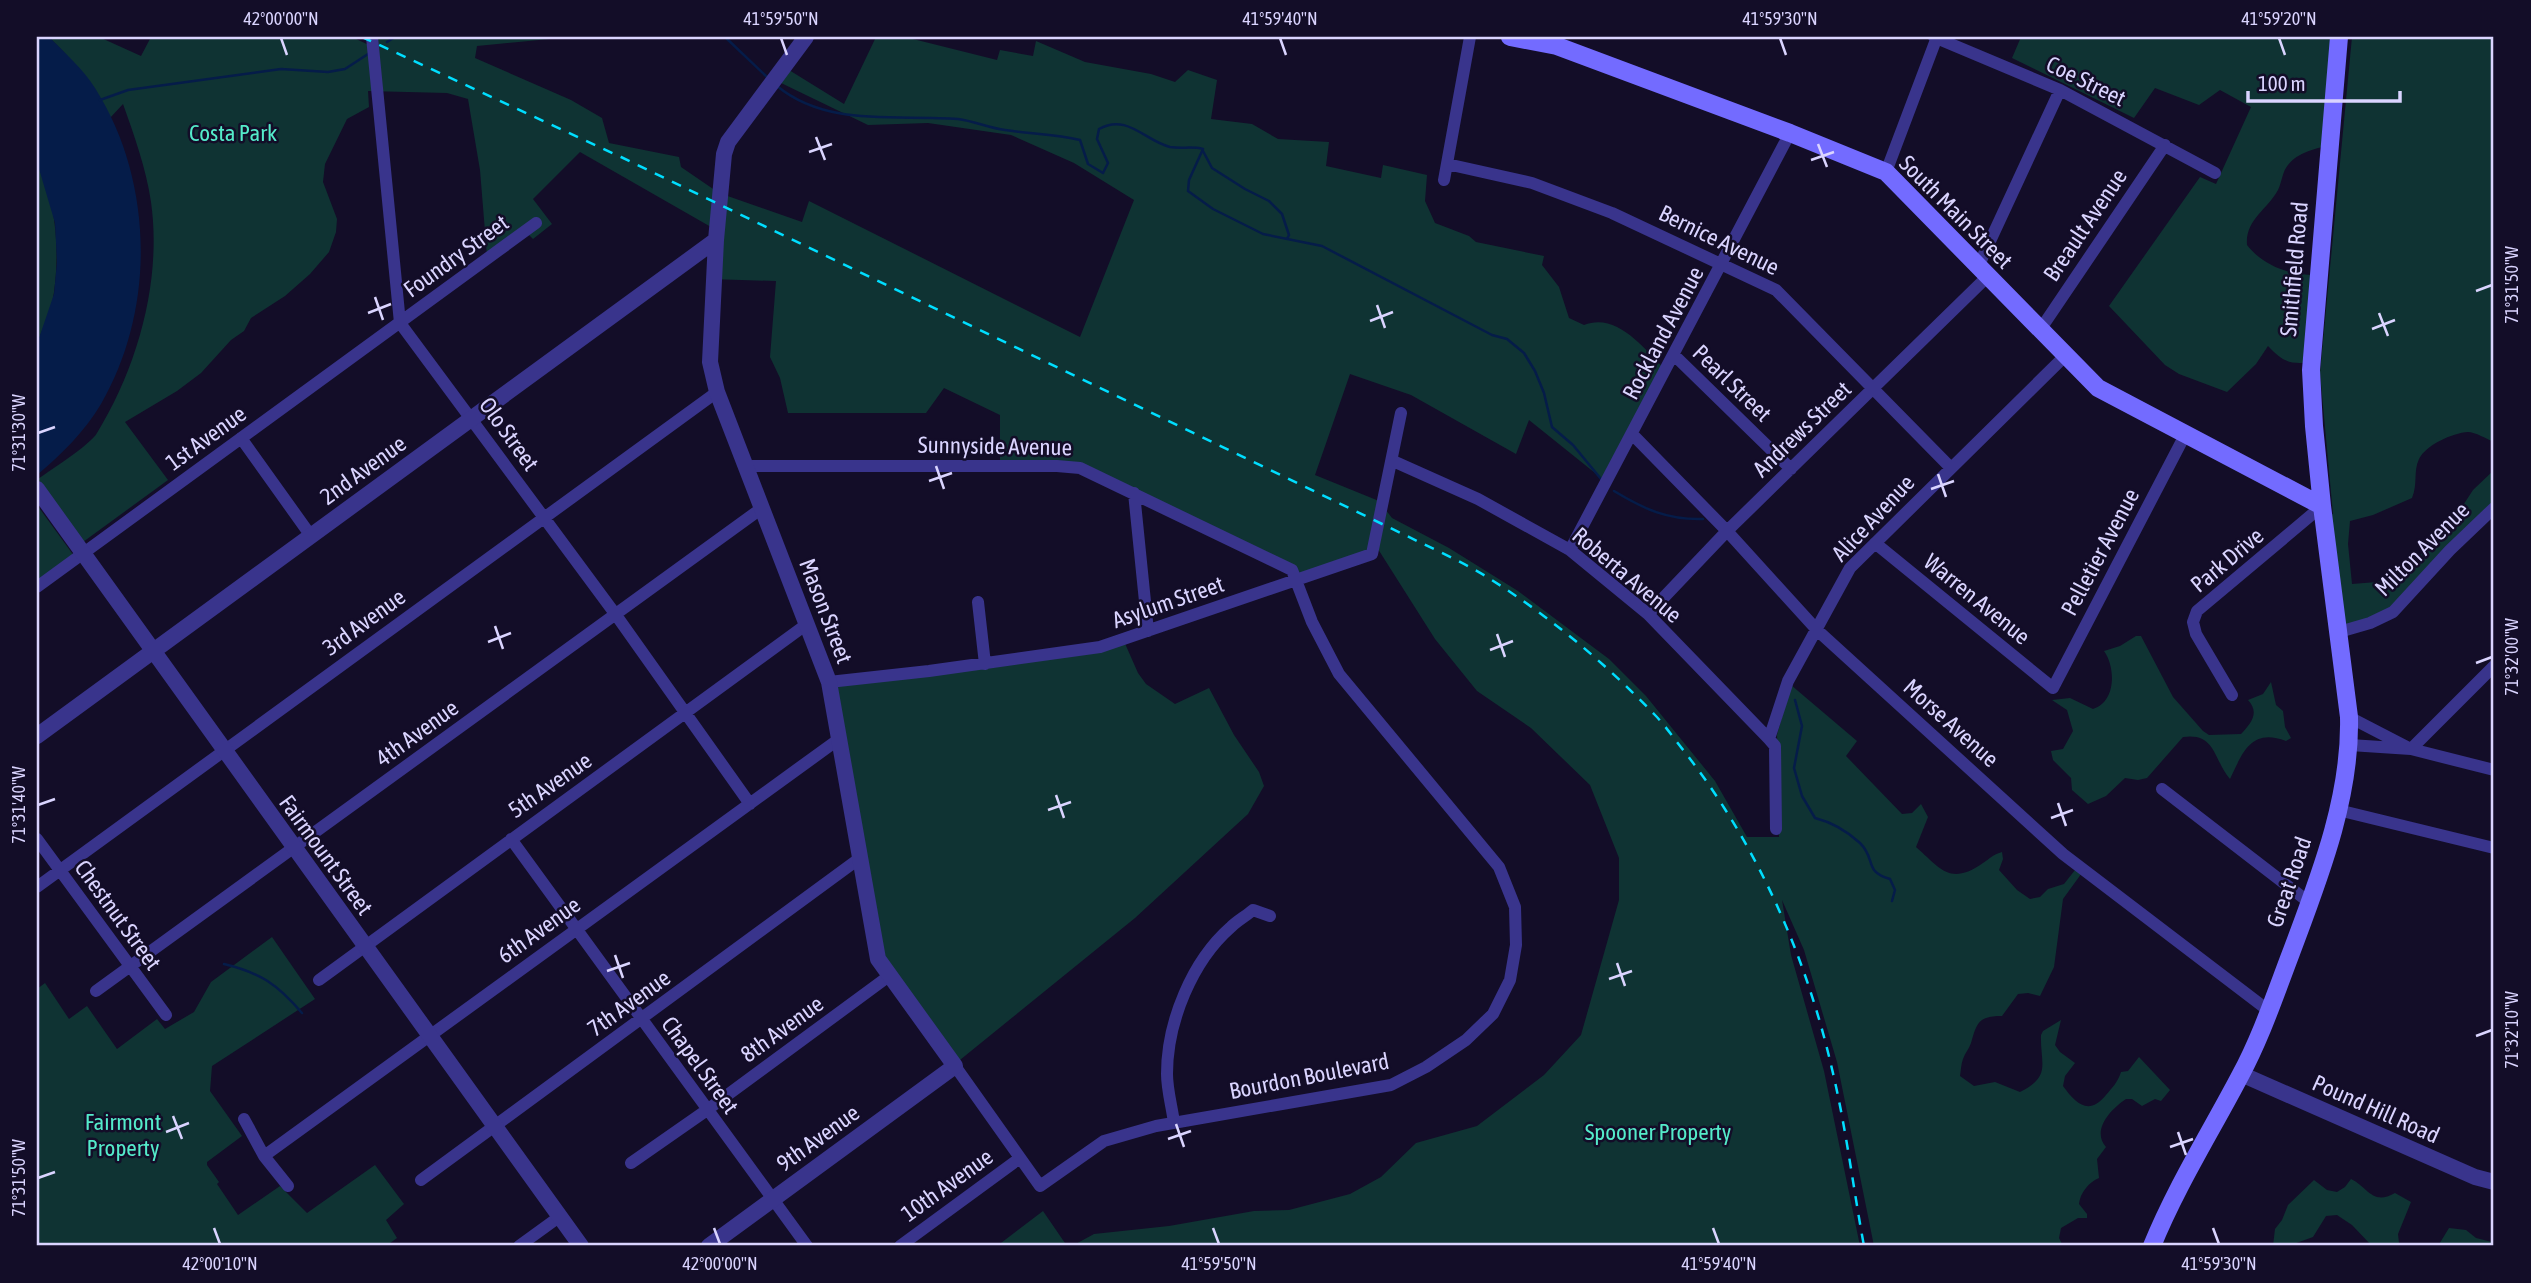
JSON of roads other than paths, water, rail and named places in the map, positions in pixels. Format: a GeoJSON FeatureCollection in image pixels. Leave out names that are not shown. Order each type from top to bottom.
{"type":"FeatureCollection","features":[{"type":"Feature","properties":{"kind":"main road","name":"South Main Street"},"geometry":{"type":"LineString","coordinates":[[1510,37],[1557,46],[1886,172],[2098,388],[2322,506]]}},
{"type":"Feature","properties":{"kind":"main road","name":"Smithfield Road"},"geometry":{"type":"LineString","coordinates":[[2322,506],[2311,370],[2339,37]]}},
{"type":"Feature","properties":{"kind":"main road","name":"Great Road"},"geometry":{"type":"LineString","coordinates":[[2152,1246],[2170,1203],[2241,1074],[2269,1011],[2310,903],[2338,810],[2350,745],[2349,717],[2322,506]]}},
{"type":"Feature","properties":{"kind":"street","name":"Mason Street"},"geometry":{"type":"LineString","coordinates":[[806,37],[729,142],[724,154],[716,240],[710,362],[717,392],[829,682],[878,959],[1040,1186]]}},
{"type":"Feature","properties":{"kind":"street"},"geometry":{"type":"LineString","coordinates":[[1444,180],[1470,37]]}},
{"type":"Feature","properties":{"kind":"street"},"geometry":{"type":"LineString","coordinates":[[1886,172],[1936,37]]}},
{"type":"Feature","properties":{"kind":"street","name":"Coe Street"},"geometry":{"type":"LineString","coordinates":[[1936,37],[2060,90],[2215,173]]}},
{"type":"Feature","properties":{"kind":"street"},"geometry":{"type":"LineString","coordinates":[[373,40],[400,323]]}},
{"type":"Feature","properties":{"kind":"street"},"geometry":{"type":"LineString","coordinates":[[1982,272],[2060,90]]}},
{"type":"Feature","properties":{"kind":"street","name":"Rockland Avenue"},"geometry":{"type":"LineString","coordinates":[[1570,550],[1790,133]]}},
{"type":"Feature","properties":{"kind":"street","name":"Breault Avenue"},"geometry":{"type":"LineString","coordinates":[[2040,330],[2165,145]]}},
{"type":"Feature","properties":{"kind":"street","name":"Bernice Avenue"},"geometry":{"type":"LineString","coordinates":[[1447,164],[1532,183],[1612,213],[1776,290],[1951,468]]}},
{"type":"Feature","properties":{"kind":"street","name":"Foundry Street"},"geometry":{"type":"LineString","coordinates":[[400,323],[536,223]]}},
{"type":"Feature","properties":{"kind":"street","name":"2nd Avenue"},"geometry":{"type":"LineString","coordinates":[[37,736],[716,240]]}},
{"type":"Feature","properties":{"kind":"street","name":"Andrews Street"},"geometry":{"type":"LineString","coordinates":[[1648,614],[1727,531],[1873,389],[1982,272]]}},
{"type":"Feature","properties":{"kind":"street","name":"Olo Street"},"geometry":{"type":"LineString","coordinates":[[400,323],[544,516],[750,804]]}},
{"type":"Feature","properties":{"kind":"street","name":"1st Avenue"},"geometry":{"type":"LineString","coordinates":[[37,587],[400,323]]}},
{"type":"Feature","properties":{"kind":"street","name":"Pearl Street"},"geometry":{"type":"LineString","coordinates":[[1674,355],[1791,469]]}},
{"type":"Feature","properties":{"kind":"street","name":"Alice Avenue"},"geometry":{"type":"LineString","coordinates":[[1776,829],[1775,746],[1769,739],[1788,681],[1850,568],[2065,356]]}},
{"type":"Feature","properties":{"kind":"street","name":"3rd Avenue"},"geometry":{"type":"LineString","coordinates":[[37,887],[717,392]]}},
{"type":"Feature","properties":{"kind":"street","name":"Asylum Street"},"geometry":{"type":"LineString","coordinates":[[829,682],[1100,648],[1372,554],[1401,413]]}},
{"type":"Feature","properties":{"kind":"street","name":"Morse Avenue"},"geometry":{"type":"LineString","coordinates":[[1633,435],[1727,531],[1817,630],[2063,854],[2269,1011]]}},
{"type":"Feature","properties":{"kind":"street","name":"Pelletier Avenue"},"geometry":{"type":"LineString","coordinates":[[2053,688],[2185,435]]}},
{"type":"Feature","properties":{"kind":"street"},"geometry":{"type":"LineString","coordinates":[[241,438],[311,536]]}},
{"type":"Feature","properties":{"kind":"street","name":"Roberta Avenue"},"geometry":{"type":"LineString","coordinates":[[1393,461],[1478,499],[1570,550],[1648,614],[1769,739]]}},
{"type":"Feature","properties":{"kind":"street","name":"Sunnyside Avenue"},"geometry":{"type":"LineString","coordinates":[[746,466],[1080,468],[1292,570],[1296,581]]}},
{"type":"Feature","properties":{"kind":"street","name":"Fairmount Street"},"geometry":{"type":"LineString","coordinates":[[37,489],[581,1246]]}},
{"type":"Feature","properties":{"kind":"street"},"geometry":{"type":"LineString","coordinates":[[1134,493],[1148,631]]}},
{"type":"Feature","properties":{"kind":"street","name":"Park Drive"},"geometry":{"type":"LineString","coordinates":[[2232,695],[2196,634],[2193,622],[2197,611],[2322,506]]}},
{"type":"Feature","properties":{"kind":"street","name":"4th Avenue"},"geometry":{"type":"LineString","coordinates":[[96,991],[762,508]]}},
{"type":"Feature","properties":{"kind":"street","name":"Milton Avenue"},"geometry":{"type":"LineString","coordinates":[[2339,632],[2370,623],[2393,612],[2450,550],[2494,508]]}},
{"type":"Feature","properties":{"kind":"street","name":"Warren Avenue"},"geometry":{"type":"LineString","coordinates":[[1875,543],[2053,688]]}},
{"type":"Feature","properties":{"kind":"street","name":"Bourdon Boulevard"},"geometry":{"type":"LineString","coordinates":[[1040,1186],[1104,1141],[1174,1122],[1391,1085],[1426,1067],[1466,1040],[1493,1014],[1510,980],[1516,945],[1515,907],[1499,867],[1339,674],[1312,622],[1296,581]]}},
{"type":"Feature","properties":{"kind":"street"},"geometry":{"type":"LineString","coordinates":[[978,602],[985,664]]}},
{"type":"Feature","properties":{"kind":"street","name":"5th Avenue"},"geometry":{"type":"LineString","coordinates":[[319,980],[807,624]]}},
{"type":"Feature","properties":{"kind":"street"},"geometry":{"type":"LineString","coordinates":[[2411,749],[2494,666]]}},
{"type":"Feature","properties":{"kind":"street"},"geometry":{"type":"LineString","coordinates":[[2349,717],[2411,749]]}},
{"type":"Feature","properties":{"kind":"street","name":"6th Avenue"},"geometry":{"type":"LineString","coordinates":[[264,1156],[839,739]]}},
{"type":"Feature","properties":{"kind":"street"},"geometry":{"type":"LineString","coordinates":[[2350,745],[2411,749],[2494,769]]}},
{"type":"Feature","properties":{"kind":"street"},"geometry":{"type":"LineString","coordinates":[[2162,789],[2310,903]]}},
{"type":"Feature","properties":{"kind":"street"},"geometry":{"type":"LineString","coordinates":[[2338,810],[2494,848]]}},
{"type":"Feature","properties":{"kind":"street","name":"Chestnut Street"},"geometry":{"type":"LineString","coordinates":[[37,839],[166,1016]]}},
{"type":"Feature","properties":{"kind":"street","name":"Chapel Street"},"geometry":{"type":"LineString","coordinates":[[511,839],[807,1246]]}},
{"type":"Feature","properties":{"kind":"street","name":"7th Avenue"},"geometry":{"type":"LineString","coordinates":[[421,1180],[860,858]]}},
{"type":"Feature","properties":{"kind":"street"},"geometry":{"type":"LineString","coordinates":[[1174,1122],[1167,1074],[1172,1031],[1185,992],[1205,958],[1230,927],[1253,911],[1270,916]]}},
{"type":"Feature","properties":{"kind":"street","name":"8th Avenue"},"geometry":{"type":"LineString","coordinates":[[631,1163],[707,1111],[889,976]]}},
{"type":"Feature","properties":{"kind":"street","name":"9th Avenue"},"geometry":{"type":"LineString","coordinates":[[709,1246],[955,1066]]}},
{"type":"Feature","properties":{"kind":"street","name":"Pound Hill Road"},"geometry":{"type":"LineString","coordinates":[[2241,1074],[2475,1177],[2494,1182]]}},
{"type":"Feature","properties":{"kind":"street"},"geometry":{"type":"LineString","coordinates":[[244,1119],[264,1156],[288,1186]]}},
{"type":"Feature","properties":{"kind":"street","name":"10th Avenue"},"geometry":{"type":"LineString","coordinates":[[900,1246],[1020,1158]]}},
{"type":"Feature","properties":{"kind":"street"},"geometry":{"type":"LineString","coordinates":[[519,1246],[559,1217]]}},
{"type":"Feature","properties":{"kind":"water"},"geometry":{"type":"Polygon","coordinates":[[[37,37],[49,37],[79,68],[95,88],[114,124],[129,163],[141,245],[139,287],[132,328],[119,367],[88,424],[64,451],[37,475],[37,344],[54,294],[57,262],[55,223],[37,162],[37,37]]]}},
{"type":"Feature","properties":{"kind":"waterway"},"geometry":{"type":"LineString","coordinates":[[387,42],[395,37]]}},
{"type":"Feature","properties":{"kind":"waterway"},"geometry":{"type":"LineString","coordinates":[[452,37],[486,37]]}},
{"type":"Feature","properties":{"kind":"waterway"},"geometry":{"type":"LineString","coordinates":[[725,37],[767,77]]}},
{"type":"Feature","properties":{"kind":"waterway"},"geometry":{"type":"LineString","coordinates":[[100,100],[128,90],[281,69],[328,72],[345,69],[368,54]]}},
{"type":"Feature","properties":{"kind":"waterway"},"geometry":{"type":"LineString","coordinates":[[777,86],[797,99],[841,114],[958,119],[999,129],[1080,140],[1088,164],[1103,173],[1108,163],[1097,139],[1099,129],[1109,125],[1127,126],[1170,147],[1203,149],[1189,180],[1188,191],[1213,209],[1263,234],[1322,246],[1492,335],[1507,339],[1524,353],[1544,393],[1552,427],[1573,445],[1601,479]]}},
{"type":"Feature","properties":{"kind":"waterway"},"geometry":{"type":"LineString","coordinates":[[1203,151],[1212,168],[1269,201],[1282,214],[1289,235],[1287,239]]}},
{"type":"Feature","properties":{"kind":"waterway"},"geometry":{"type":"LineString","coordinates":[[1614,491],[1656,512],[1678,518],[1703,519]]}},
{"type":"Feature","properties":{"kind":"waterway"},"geometry":{"type":"LineString","coordinates":[[1795,700],[1802,726],[1794,768],[1802,796],[1815,818],[1839,828],[1860,843],[1873,869],[1890,879],[1895,890],[1892,901]]}},
{"type":"Feature","properties":{"kind":"waterway"},"geometry":{"type":"LineString","coordinates":[[224,964],[248,971],[268,981],[302,1013]]}},
{"type":"Feature","properties":{"kind":"railway"},"geometry":{"type":"LineString","coordinates":[[362,37],[621,157],[1447,555],[1510,592],[1575,640],[1666,727],[1710,786],[1756,862],[1793,943],[1821,1026],[1841,1113],[1864,1246]]}},
{"type":"Feature","properties":{"kind":"park label","name":"Costa Park"},"geometry":{"type":"Point","coordinates":[233,133]}},
{"type":"Feature","properties":{"kind":"park label","name":"Spooner Property"},"geometry":{"type":"Point","coordinates":[1658,1132]}},
{"type":"Feature","properties":{"kind":"park label","name":"Fairmont Property"},"geometry":{"type":"Point","coordinates":[123,1135]}}]}
